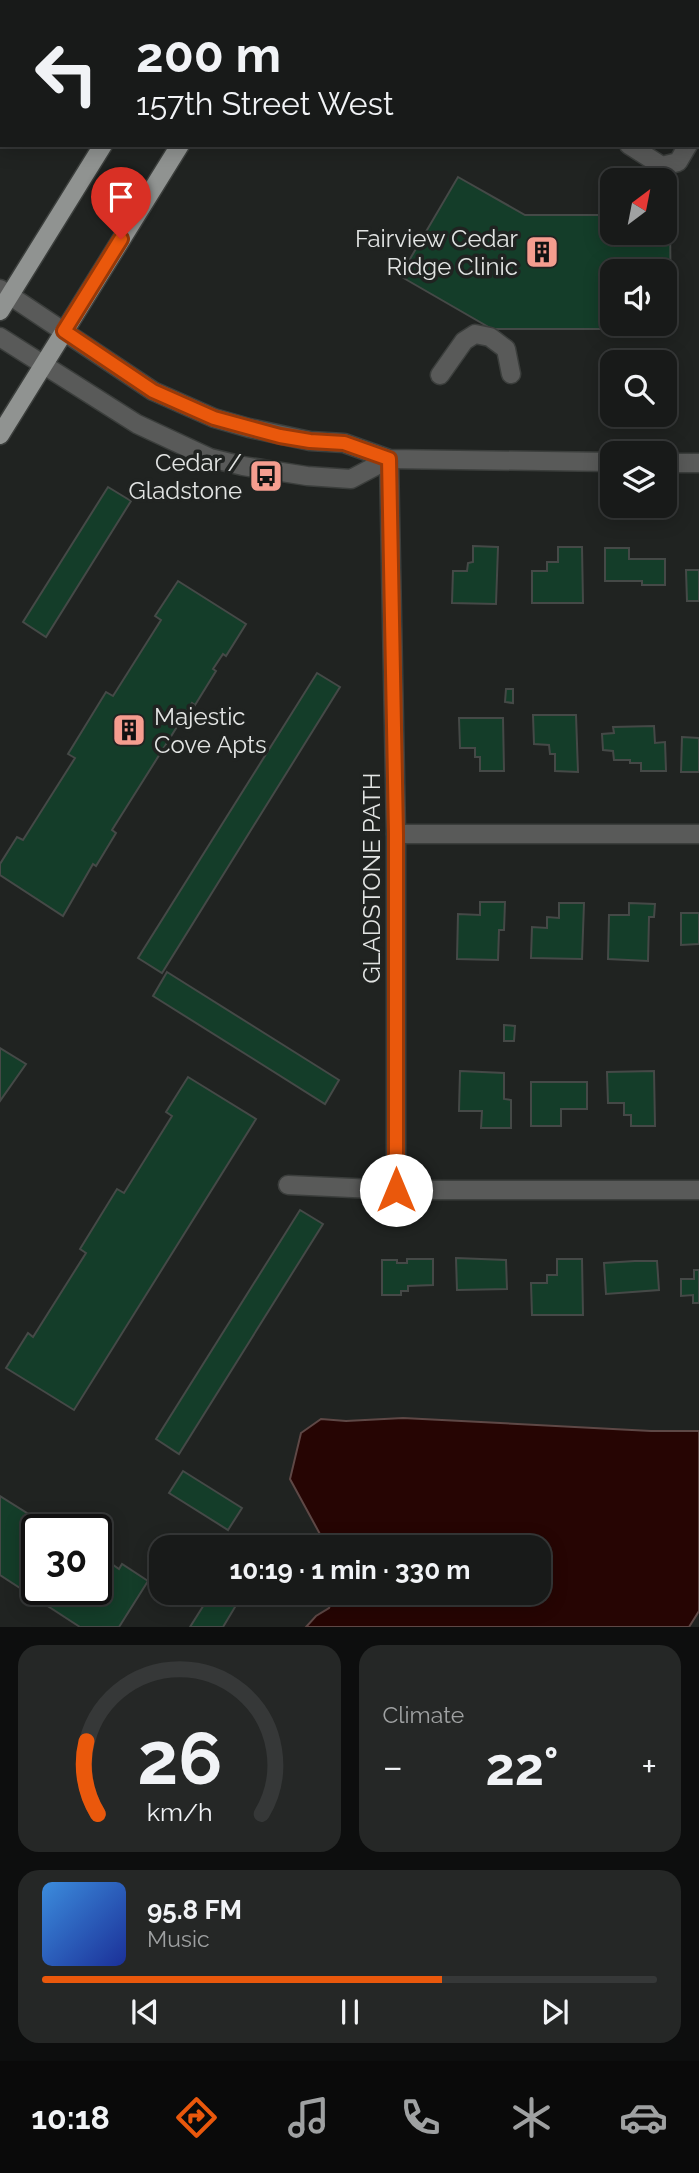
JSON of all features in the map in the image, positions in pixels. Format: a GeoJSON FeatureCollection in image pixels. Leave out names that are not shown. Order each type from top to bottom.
{"type":"FeatureCollection","features":[{"type":"Feature","properties":{"kind":"main road"},"geometry":{"type":"LineString","coordinates":[[3,299],[102,147]]}},
{"type":"Feature","properties":{"kind":"main road"},"geometry":{"type":"LineString","coordinates":[[0,435],[179,147]]}},
{"type":"Feature","properties":{"kind":"street"},"geometry":{"type":"LineString","coordinates":[[632,147],[662,166],[678,162],[687,147]]}},
{"type":"Feature","properties":{"kind":"street"},"geometry":{"type":"LineString","coordinates":[[3,299],[64,331],[153,391],[214,418],[280,436],[344,443],[389,459],[600,462]]}},
{"type":"Feature","properties":{"kind":"street"},"geometry":{"type":"LineString","coordinates":[[440,375],[464,341],[475,334],[490,337],[506,349],[512,374]]}},
{"type":"Feature","properties":{"kind":"street"},"geometry":{"type":"LineString","coordinates":[[0,337],[136,424],[210,458],[307,476],[351,479],[389,459]]}},
{"type":"Feature","properties":{"kind":"street","name":"GLADSTONE PATH"},"geometry":{"type":"LineString","coordinates":[[389,459],[396,834],[396,1190]]}},
{"type":"Feature","properties":{"kind":"street"},"geometry":{"type":"LineString","coordinates":[[677,463],[699,463]]}},
{"type":"Feature","properties":{"kind":"street"},"geometry":{"type":"LineString","coordinates":[[396,834],[699,834]]}},
{"type":"Feature","properties":{"kind":"street"},"geometry":{"type":"LineString","coordinates":[[288,1185],[396,1190],[699,1190]]}},
{"type":"Feature","properties":{"kind":"shaded area"},"geometry":{"type":"Polygon","coordinates":[[[403,1418],[651,1431],[699,1431],[699,1611],[689,1627],[306,1627],[330,1605],[551,1605],[551,1535],[320,1535],[290,1479],[301,1433],[321,1419],[346,1421],[403,1418]]]}},
{"type":"Feature","properties":{"kind":"building","name":"Fairview Cedar Ridge Clinic"},"geometry":{"type":"Polygon","coordinates":[[[458,177],[525,215],[600,215],[600,245],[670,245],[670,259],[600,259],[600,329],[492,329],[400,276],[458,177]]]}},
{"type":"Feature","properties":{"kind":"building"},"geometry":{"type":"Polygon","coordinates":[[[108,487],[131,501],[46,637],[23,622],[108,487]]]}},
{"type":"Feature","properties":{"kind":"building"},"geometry":{"type":"Polygon","coordinates":[[[473,546],[498,547],[496,604],[452,603],[453,571],[467,571],[468,563],[473,562],[473,546]]]}},
{"type":"Feature","properties":{"kind":"building"},"geometry":{"type":"Polygon","coordinates":[[[558,547],[582,547],[583,603],[532,603],[532,571],[547,571],[547,562],[558,562],[558,547]]]}},
{"type":"Feature","properties":{"kind":"building"},"geometry":{"type":"Polygon","coordinates":[[[605,548],[629,548],[629,559],[665,559],[665,585],[642,585],[642,581],[605,581],[605,548]]]}},
{"type":"Feature","properties":{"kind":"building"},"geometry":{"type":"Polygon","coordinates":[[[686,570],[699,570],[699,601],[687,601],[686,570]]]}},
{"type":"Feature","properties":{"kind":"building","name":"Majestic Cove Apts"},"geometry":{"type":"Polygon","coordinates":[[[178,581],[246,624],[226,656],[223,654],[213,669],[216,671],[195,705],[192,703],[112,830],[116,833],[96,866],[93,864],[63,916],[0,875],[0,864],[17,837],[23,840],[75,758],[68,754],[106,692],[113,696],[161,620],[155,616],[178,581]]]}},
{"type":"Feature","properties":{"kind":"building"},"geometry":{"type":"Polygon","coordinates":[[[317,673],[340,687],[162,973],[138,958],[317,673]]]}},
{"type":"Feature","properties":{"kind":"building"},"geometry":{"type":"Polygon","coordinates":[[[506,689],[513,689],[513,703],[505,702],[506,689]]]}},
{"type":"Feature","properties":{"kind":"building"},"geometry":{"type":"Polygon","coordinates":[[[533,715],[576,715],[578,772],[555,771],[555,754],[550,754],[549,745],[534,744],[533,715]]]}},
{"type":"Feature","properties":{"kind":"building"},"geometry":{"type":"Polygon","coordinates":[[[459,718],[503,718],[504,771],[480,771],[480,757],[475,757],[475,748],[460,748],[459,718]]]}},
{"type":"Feature","properties":{"kind":"building"},"geometry":{"type":"Polygon","coordinates":[[[654,726],[655,743],[665,742],[666,771],[641,771],[641,763],[614,760],[613,751],[603,750],[602,734],[614,733],[613,727],[654,726]]]}},
{"type":"Feature","properties":{"kind":"building"},"geometry":{"type":"Polygon","coordinates":[[[682,737],[699,738],[699,772],[681,772],[682,737]]]}},
{"type":"Feature","properties":{"kind":"building"},"geometry":{"type":"Polygon","coordinates":[[[480,902],[505,902],[504,930],[499,930],[498,960],[457,959],[458,914],[480,915],[480,902]]]}},
{"type":"Feature","properties":{"kind":"building"},"geometry":{"type":"Polygon","coordinates":[[[559,903],[584,903],[582,959],[531,958],[532,927],[547,928],[547,917],[559,918],[559,903]]]}},
{"type":"Feature","properties":{"kind":"building"},"geometry":{"type":"Polygon","coordinates":[[[629,903],[655,904],[654,917],[649,917],[648,961],[608,959],[609,915],[629,915],[629,903]]]}},
{"type":"Feature","properties":{"kind":"building"},"geometry":{"type":"Polygon","coordinates":[[[681,913],[699,913],[699,944],[681,945],[681,913]]]}},
{"type":"Feature","properties":{"kind":"building"},"geometry":{"type":"Polygon","coordinates":[[[167,972],[339,1080],[325,1104],[153,996],[167,972]]]}},
{"type":"Feature","properties":{"kind":"building"},"geometry":{"type":"Polygon","coordinates":[[[504,1025],[515,1026],[514,1041],[504,1041],[504,1025]]]}},
{"type":"Feature","properties":{"kind":"building"},"geometry":{"type":"Polygon","coordinates":[[[0,1048],[26,1064],[0,1101],[0,1048]]]}},
{"type":"Feature","properties":{"kind":"building"},"geometry":{"type":"Polygon","coordinates":[[[460,1071],[504,1073],[504,1099],[511,1100],[511,1128],[481,1128],[482,1111],[459,1111],[460,1071]]]}},
{"type":"Feature","properties":{"kind":"building"},"geometry":{"type":"Polygon","coordinates":[[[654,1071],[655,1126],[631,1126],[631,1115],[624,1115],[624,1103],[608,1103],[607,1072],[654,1071]]]}},
{"type":"Feature","properties":{"kind":"building"},"geometry":{"type":"Polygon","coordinates":[[[188,1077],[256,1119],[74,1410],[6,1368],[28,1333],[33,1337],[86,1253],[80,1249],[117,1189],[124,1193],[172,1116],[166,1112],[188,1077]]]}},
{"type":"Feature","properties":{"kind":"building"},"geometry":{"type":"Polygon","coordinates":[[[531,1082],[587,1082],[587,1109],[561,1109],[561,1126],[531,1126],[531,1082]]]}},
{"type":"Feature","properties":{"kind":"building"},"geometry":{"type":"Polygon","coordinates":[[[300,1210],[323,1224],[179,1454],[156,1439],[300,1210]]]}},
{"type":"Feature","properties":{"kind":"building"},"geometry":{"type":"Polygon","coordinates":[[[456,1258],[506,1260],[507,1289],[457,1290],[456,1258]]]}},
{"type":"Feature","properties":{"kind":"building"},"geometry":{"type":"Polygon","coordinates":[[[407,1259],[433,1259],[433,1285],[408,1286],[408,1291],[401,1291],[401,1295],[382,1295],[382,1260],[407,1263],[407,1259]]]}},
{"type":"Feature","properties":{"kind":"building"},"geometry":{"type":"Polygon","coordinates":[[[557,1259],[582,1259],[583,1315],[532,1315],[531,1283],[547,1283],[547,1275],[557,1275],[557,1259]]]}},
{"type":"Feature","properties":{"kind":"building"},"geometry":{"type":"Polygon","coordinates":[[[657,1261],[659,1290],[606,1294],[604,1263],[657,1261]]]}},
{"type":"Feature","properties":{"kind":"building"},"geometry":{"type":"Polygon","coordinates":[[[694,1270],[699,1270],[699,1303],[693,1303],[693,1295],[681,1296],[681,1279],[694,1279],[694,1270]]]}},
{"type":"Feature","properties":{"kind":"building"},"geometry":{"type":"Polygon","coordinates":[[[183,1471],[242,1508],[228,1530],[169,1493],[183,1471]]]}},
{"type":"Feature","properties":{"kind":"building"},"geometry":{"type":"Polygon","coordinates":[[[0,1496],[29,1514],[21,1514],[21,1589],[0,1575],[0,1496]]]}},
{"type":"Feature","properties":{"kind":"building"},"geometry":{"type":"Polygon","coordinates":[[[112,1564],[119,1569],[122,1564],[148,1581],[119,1627],[80,1627],[46,1605],[112,1605],[112,1564]]]}},
{"type":"Feature","properties":{"kind":"building"},"geometry":{"type":"Polygon","coordinates":[[[204,1605],[236,1605],[223,1627],[190,1627],[204,1605]]]}},
{"type":"Feature","properties":{"kind":"place","name":"Fairview Cedar Ridge Clinic"},"geometry":{"type":"Point","coordinates":[542,252]}},
{"type":"Feature","properties":{"kind":"place","name":"Cedar / Gladstone"},"geometry":{"type":"Point","coordinates":[266,476]}},
{"type":"Feature","properties":{"kind":"place","name":"Majestic Cove Apts"},"geometry":{"type":"Point","coordinates":[129,730]}},
{"type":"Feature","properties":{"kind":"route"},"geometry":{"type":"LineString","coordinates":[[121,239],[64,331],[153,391],[187,408],[280,436],[344,443],[389,459],[396,834],[396,1190]]}}]}
